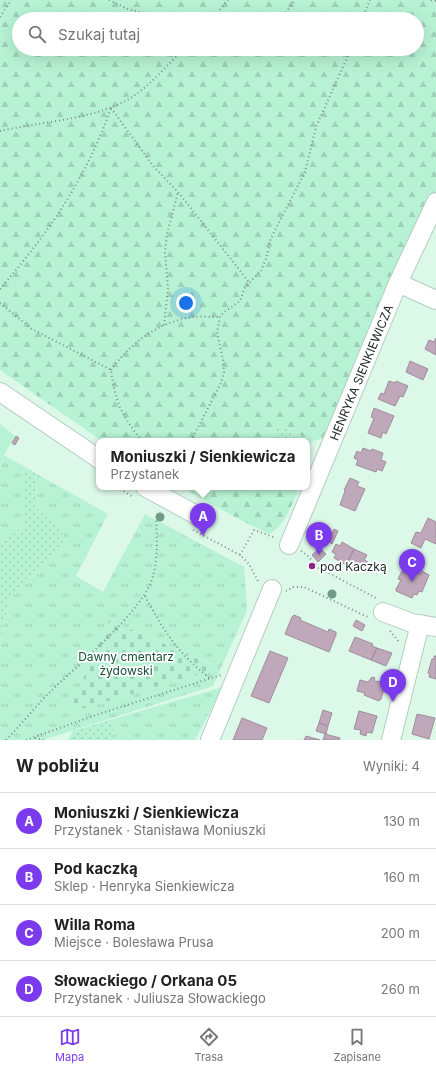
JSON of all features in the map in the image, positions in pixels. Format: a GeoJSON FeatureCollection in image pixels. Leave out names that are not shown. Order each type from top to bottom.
{"type":"FeatureCollection","features":[{"type":"Feature","properties":{"kind":"street","name":"HENRYKA SIENKIEWICZA"},"geometry":{"type":"LineString","coordinates":[[290,545],[398,283],[436,202]]}},
{"type":"Feature","properties":{"kind":"street"},"geometry":{"type":"LineString","coordinates":[[398,283],[436,300]]}},
{"type":"Feature","properties":{"kind":"street"},"geometry":{"type":"LineString","coordinates":[[0,392],[96,457]]}},
{"type":"Feature","properties":{"kind":"street"},"geometry":{"type":"LineString","coordinates":[[149,490],[194,522]]}},
{"type":"Feature","properties":{"kind":"street"},"geometry":{"type":"LineString","coordinates":[[210,740],[234,678],[272,589]]}},
{"type":"Feature","properties":{"kind":"street"},"geometry":{"type":"LineString","coordinates":[[379,611],[395,618],[428,626],[408,649]]}},
{"type":"Feature","properties":{"kind":"street"},"geometry":{"type":"LineString","coordinates":[[379,611],[407,634],[408,649],[391,740]]}},
{"type":"Feature","properties":{"kind":"path"},"geometry":{"type":"LineString","coordinates":[[0,17],[11,0]]}},
{"type":"Feature","properties":{"kind":"path"},"geometry":{"type":"LineString","coordinates":[[109,0],[128,9],[140,12]]}},
{"type":"Feature","properties":{"kind":"path"},"geometry":{"type":"LineString","coordinates":[[218,12],[228,0]]}},
{"type":"Feature","properties":{"kind":"path"},"geometry":{"type":"LineString","coordinates":[[286,12],[295,0]]}},
{"type":"Feature","properties":{"kind":"path"},"geometry":{"type":"LineString","coordinates":[[365,12],[370,0]]}},
{"type":"Feature","properties":{"kind":"path"},"geometry":{"type":"LineString","coordinates":[[431,0],[436,1]]}},
{"type":"Feature","properties":{"kind":"path"},"geometry":{"type":"LineString","coordinates":[[0,131],[111,108],[132,97],[155,78],[177,56]]}},
{"type":"Feature","properties":{"kind":"path"},"geometry":{"type":"LineString","coordinates":[[193,438],[222,383],[224,372],[223,360],[217,332],[220,317],[223,313],[240,301],[245,287],[261,272],[271,238],[305,172],[316,127],[348,56]]}},
{"type":"Feature","properties":{"kind":"path"},"geometry":{"type":"LineString","coordinates":[[111,108],[154,167],[178,192],[249,282]]}},
{"type":"Feature","properties":{"kind":"path"},"geometry":{"type":"LineString","coordinates":[[0,288],[26,258],[84,174],[99,142],[111,108]]}},
{"type":"Feature","properties":{"kind":"path"},"geometry":{"type":"LineString","coordinates":[[164,324],[168,289],[165,252],[167,234],[178,192]]}},
{"type":"Feature","properties":{"kind":"path"},"geometry":{"type":"LineString","coordinates":[[0,304],[32,329],[111,370]]}},
{"type":"Feature","properties":{"kind":"path"},"geometry":{"type":"LineString","coordinates":[[140,438],[128,424],[119,407],[114,393],[111,370],[132,346],[164,324],[194,317],[220,317]]}},
{"type":"Feature","properties":{"kind":"path"},"geometry":{"type":"LineString","coordinates":[[6,740],[48,694],[120,624],[145,596],[153,576],[157,539],[156,519]]}},
{"type":"Feature","properties":{"kind":"path"},"geometry":{"type":"LineString","coordinates":[[194,522],[240,555],[272,589],[304,587],[379,611]]}},
{"type":"Feature","properties":{"kind":"path"},"geometry":{"type":"LineString","coordinates":[[240,555],[254,530],[290,545],[318,568],[379,611]]}},
{"type":"Feature","properties":{"kind":"path"},"geometry":{"type":"LineString","coordinates":[[145,596],[167,634],[189,662],[211,679]]}},
{"type":"Feature","properties":{"kind":"path"},"geometry":{"type":"LineString","coordinates":[[389,629],[408,649]]}},
{"type":"Feature","properties":{"kind":"path"},"geometry":{"type":"LineString","coordinates":[[26,740],[223,675],[234,678]]}},
{"type":"Feature","properties":{"kind":"path"},"geometry":{"type":"LineString","coordinates":[[34,737],[44,740]]}},
{"type":"Feature","properties":{"kind":"green space"},"geometry":{"type":"Polygon","coordinates":[[[0,0],[436,0],[436,190],[322,439],[312,441],[310,438],[306,438],[278,425],[273,438],[98,438],[0,370],[0,0]]]}},
{"type":"Feature","properties":{"kind":"green space"},"geometry":{"type":"Polygon","coordinates":[[[0,424],[15,436],[4,455],[0,466],[0,424]]]}},
{"type":"Feature","properties":{"kind":"green space"},"geometry":{"type":"Polygon","coordinates":[[[278,425],[306,438],[273,438],[278,425]]]}},
{"type":"Feature","properties":{"kind":"green space"},"geometry":{"type":"Polygon","coordinates":[[[4,455],[25,467],[25,524],[0,545],[0,467],[4,455]]]}},
{"type":"Feature","properties":{"kind":"green space"},"geometry":{"type":"Polygon","coordinates":[[[25,467],[35,473],[38,510],[47,517],[57,521],[65,540],[9,599],[0,647],[0,545],[25,524],[25,467]]]}},
{"type":"Feature","properties":{"kind":"green space"},"geometry":{"type":"Polygon","coordinates":[[[35,473],[108,514],[76,576],[103,592],[145,514],[244,567],[247,610],[213,686],[43,740],[0,740],[0,647],[9,599],[65,540],[57,521],[47,517],[38,510],[35,473]],[[109,620],[68,713],[221,668],[109,620]]]}},
{"type":"Feature","properties":{"kind":"green space"},"geometry":{"type":"Polygon","coordinates":[[[186,490],[299,490],[280,526],[269,534],[186,490]]]}},
{"type":"Feature","properties":{"kind":"green space","name":"Dawny cmentarz żydowski"},"geometry":{"type":"Polygon","coordinates":[[[109,620],[221,668],[68,713],[109,620]]]}},
{"type":"Feature","properties":{"kind":"green space"},"geometry":{"type":"Polygon","coordinates":[[[223,687],[195,740],[107,740],[115,733],[113,725],[106,721],[223,687]]]}},
{"type":"Feature","properties":{"kind":"green space"},"geometry":{"type":"Polygon","coordinates":[[[106,721],[113,725],[115,733],[107,740],[68,740],[73,731],[106,721]]]}},
{"type":"Feature","properties":{"kind":"building"},"geometry":{"type":"Polygon","coordinates":[[[436,338],[436,355],[425,349],[429,340],[434,342],[436,338]]]}},
{"type":"Feature","properties":{"kind":"building"},"geometry":{"type":"Polygon","coordinates":[[[410,361],[428,369],[423,380],[406,372],[410,361]]]}},
{"type":"Feature","properties":{"kind":"building"},"geometry":{"type":"Polygon","coordinates":[[[389,381],[395,383],[396,381],[408,386],[403,397],[400,396],[395,406],[378,399],[381,393],[384,394],[389,381]]]}},
{"type":"Feature","properties":{"kind":"building"},"geometry":{"type":"Polygon","coordinates":[[[374,408],[394,416],[386,434],[383,432],[381,438],[368,433],[374,418],[371,417],[374,408]]]}},
{"type":"Feature","properties":{"kind":"building"},"geometry":{"type":"Polygon","coordinates":[[[16,436],[19,438],[15,445],[12,443],[16,436]]]}},
{"type":"Feature","properties":{"kind":"building"},"geometry":{"type":"Polygon","coordinates":[[[363,448],[371,451],[372,449],[383,453],[381,460],[386,462],[382,471],[377,469],[376,472],[356,465],[358,460],[354,458],[357,451],[361,453],[363,448]]]}},
{"type":"Feature","properties":{"kind":"building"},"geometry":{"type":"Polygon","coordinates":[[[350,478],[359,482],[357,486],[365,489],[355,511],[340,505],[345,491],[344,490],[350,478]]]}},
{"type":"Feature","properties":{"kind":"building"},"geometry":{"type":"Polygon","coordinates":[[[428,518],[436,522],[436,544],[425,539],[421,548],[411,543],[416,532],[421,533],[428,518]]]}},
{"type":"Feature","properties":{"kind":"building"},"geometry":{"type":"Polygon","coordinates":[[[334,529],[338,531],[332,544],[328,541],[334,529]]]}},
{"type":"Feature","properties":{"kind":"building"},"geometry":{"type":"Polygon","coordinates":[[[342,542],[354,549],[346,565],[334,558],[336,554],[332,552],[336,544],[340,546],[342,542]]]}},
{"type":"Feature","properties":{"kind":"building","name":"pod Kaczką"},"geometry":{"type":"Polygon","coordinates":[[[320,548],[326,554],[318,562],[312,555],[320,548]]]}},
{"type":"Feature","properties":{"kind":"building"},"geometry":{"type":"Polygon","coordinates":[[[354,549],[367,555],[364,560],[368,562],[365,568],[361,566],[359,570],[346,565],[354,549]]]}},
{"type":"Feature","properties":{"kind":"building"},"geometry":{"type":"Polygon","coordinates":[[[407,567],[421,574],[422,571],[429,575],[422,592],[419,591],[417,595],[414,594],[412,598],[396,591],[401,580],[398,579],[402,571],[404,572],[407,567]]]}},
{"type":"Feature","properties":{"kind":"building"},"geometry":{"type":"Polygon","coordinates":[[[294,615],[301,618],[300,620],[328,632],[329,629],[336,632],[329,652],[285,634],[294,615]]]}},
{"type":"Feature","properties":{"kind":"building"},"geometry":{"type":"Polygon","coordinates":[[[356,620],[365,625],[362,631],[353,626],[356,620]]]}},
{"type":"Feature","properties":{"kind":"building"},"geometry":{"type":"Polygon","coordinates":[[[355,637],[373,644],[372,646],[377,648],[371,660],[349,651],[355,637]]]}},
{"type":"Feature","properties":{"kind":"building"},"geometry":{"type":"Polygon","coordinates":[[[377,648],[392,653],[386,666],[371,660],[377,648]]]}},
{"type":"Feature","properties":{"kind":"building"},"geometry":{"type":"Polygon","coordinates":[[[270,651],[288,658],[269,703],[251,696],[270,651]]]}},
{"type":"Feature","properties":{"kind":"building"},"geometry":{"type":"Polygon","coordinates":[[[434,656],[436,656],[436,679],[429,677],[430,674],[428,673],[434,656]]]}},
{"type":"Feature","properties":{"kind":"building"},"geometry":{"type":"Polygon","coordinates":[[[372,677],[375,678],[374,681],[384,682],[385,685],[379,701],[364,695],[365,693],[357,691],[360,680],[368,682],[372,677]]]}},
{"type":"Feature","properties":{"kind":"building"},"geometry":{"type":"Polygon","coordinates":[[[323,710],[332,713],[328,726],[319,723],[323,710]]]}},
{"type":"Feature","properties":{"kind":"building"},"geometry":{"type":"Polygon","coordinates":[[[359,711],[377,716],[372,733],[367,732],[366,736],[360,734],[361,730],[354,729],[359,711]]]}},
{"type":"Feature","properties":{"kind":"building"},"geometry":{"type":"Polygon","coordinates":[[[417,714],[435,718],[429,739],[412,734],[417,714]]]}},
{"type":"Feature","properties":{"kind":"building"},"geometry":{"type":"Polygon","coordinates":[[[242,718],[267,728],[262,740],[233,740],[242,718]]]}},
{"type":"Feature","properties":{"kind":"building"},"geometry":{"type":"Polygon","coordinates":[[[319,723],[328,726],[326,734],[316,731],[319,723]]]}},
{"type":"Feature","properties":{"kind":"building"},"geometry":{"type":"Polygon","coordinates":[[[325,734],[340,738],[339,740],[323,740],[325,734]]]}},
{"type":"Feature","properties":{"kind":"building"},"geometry":{"type":"Polygon","coordinates":[[[306,736],[320,740],[304,740],[306,736]]]}},
{"type":"Feature","properties":{"kind":"place","name":"Moniuszki / Sienkiewicza"},"geometry":{"type":"Point","coordinates":[203,536]}},
{"type":"Feature","properties":{"kind":"place","name":"Pod kaczką"},"geometry":{"type":"Point","coordinates":[319,555]}},
{"type":"Feature","properties":{"kind":"place","name":"pod Kaczką"},"geometry":{"type":"Point","coordinates":[312,566]}},
{"type":"Feature","properties":{"kind":"place","name":"Willa Roma"},"geometry":{"type":"Point","coordinates":[412,582]}},
{"type":"Feature","properties":{"kind":"place","name":"Słowackiego / Orkana 05"},"geometry":{"type":"Point","coordinates":[393,702]}}]}
